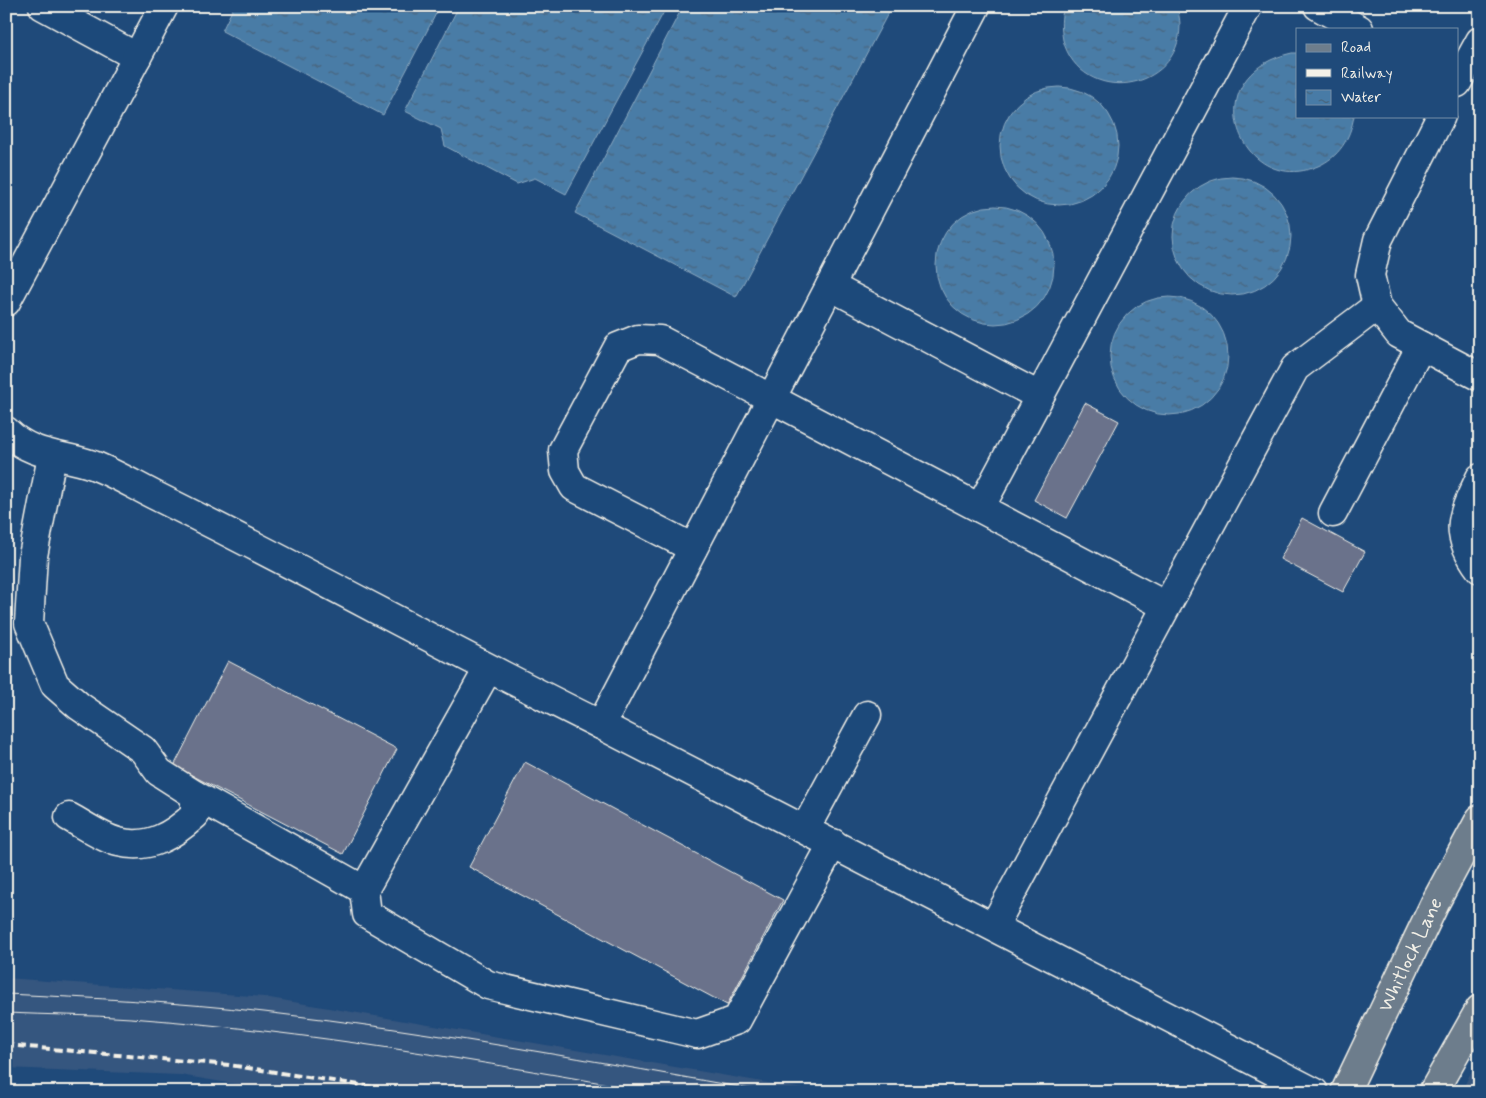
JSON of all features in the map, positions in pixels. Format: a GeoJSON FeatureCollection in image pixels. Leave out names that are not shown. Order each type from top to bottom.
{"type":"FeatureCollection","features":[{"type":"Feature","properties":{"kind":"main road","name":"Whitlock Lane"},"geometry":{"type":"LineString","coordinates":[[1344,1092],[1436,903],[1480,819]]}},
{"type":"Feature","properties":{"kind":"main road"},"geometry":{"type":"LineString","coordinates":[[1433,1092],[1480,1009]]}},
{"type":"Feature","properties":{"kind":"lane"},"geometry":{"type":"LineString","coordinates":[[43,6],[137,57]]}},
{"type":"Feature","properties":{"kind":"lane"},"geometry":{"type":"LineString","coordinates":[[6,302],[164,6]]}},
{"type":"Feature","properties":{"kind":"lane"},"geometry":{"type":"LineString","coordinates":[[601,724],[976,6]]}},
{"type":"Feature","properties":{"kind":"lane"},"geometry":{"type":"LineString","coordinates":[[980,508],[1248,6]]}},
{"type":"Feature","properties":{"kind":"lane"},"geometry":{"type":"LineString","coordinates":[[1318,6],[1357,28]]}},
{"type":"Feature","properties":{"kind":"lane"},"geometry":{"type":"LineString","coordinates":[[1458,81],[1480,40]]}},
{"type":"Feature","properties":{"kind":"lane"},"geometry":{"type":"LineString","coordinates":[[1440,118],[1378,240],[1370,275],[1377,306],[1399,334],[1480,377]]}},
{"type":"Feature","properties":{"kind":"lane"},"geometry":{"type":"LineString","coordinates":[[830,286],[1040,396]]}},
{"type":"Feature","properties":{"kind":"lane"},"geometry":{"type":"LineString","coordinates":[[994,926],[1295,368],[1377,306]]}},
{"type":"Feature","properties":{"kind":"lane"},"geometry":{"type":"LineString","coordinates":[[693,548],[574,487],[565,471],[563,450],[618,347],[638,339],[660,340],[1166,606]]}},
{"type":"Feature","properties":{"kind":"lane"},"geometry":{"type":"LineString","coordinates":[[1333,513],[1421,346]]}},
{"type":"Feature","properties":{"kind":"lane"},"geometry":{"type":"LineString","coordinates":[[6,431],[15,440],[52,456],[92,465],[156,496],[488,669],[601,724],[1314,1092]]}},
{"type":"Feature","properties":{"kind":"lane"},"geometry":{"type":"LineString","coordinates":[[52,456],[33,556],[29,623],[55,686],[79,706],[143,750],[159,772],[195,795],[364,890]]}},
{"type":"Feature","properties":{"kind":"lane"},"geometry":{"type":"LineString","coordinates":[[1480,478],[1465,509],[1461,530],[1469,554],[1480,569]]}},
{"type":"Feature","properties":{"kind":"lane"},"geometry":{"type":"LineString","coordinates":[[488,669],[364,890],[367,914],[488,985],[697,1034],[737,1020],[833,843]]}},
{"type":"Feature","properties":{"kind":"lane"},"geometry":{"type":"LineString","coordinates":[[805,829],[867,715]]}},
{"type":"Feature","properties":{"kind":"lane"},"geometry":{"type":"LineString","coordinates":[[69,817],[118,842],[148,844],[176,833],[196,815],[195,795]]}},
{"type":"Feature","properties":{"kind":"shaded area"},"geometry":{"type":"Polygon","coordinates":[[[6,978],[264,997],[821,1092],[283,1092],[180,1075],[6,1068],[6,978]]]}},
{"type":"Feature","properties":{"kind":"shaded area"},"geometry":{"type":"Polygon","coordinates":[[[1480,1055],[1480,1092],[1461,1092],[1480,1055]]]}},
{"type":"Feature","properties":{"kind":"water"},"geometry":{"type":"Polygon","coordinates":[[[234,6],[440,6],[383,115],[222,31],[234,6]]]}},
{"type":"Feature","properties":{"kind":"water"},"geometry":{"type":"Polygon","coordinates":[[[459,6],[667,6],[566,194],[535,178],[517,184],[445,146],[441,129],[405,111],[459,6]]]}},
{"type":"Feature","properties":{"kind":"water"},"geometry":{"type":"Polygon","coordinates":[[[683,6],[892,6],[736,297],[575,213],[683,6]]]}},
{"type":"Feature","properties":{"kind":"water"},"geometry":{"type":"Polygon","coordinates":[[[1065,6],[1177,6],[1180,25],[1176,48],[1164,65],[1148,77],[1128,83],[1108,83],[1089,75],[1073,61],[1063,40],[1061,23],[1065,6]]]}},
{"type":"Feature","properties":{"kind":"water"},"geometry":{"type":"Polygon","coordinates":[[[1296,53],[1296,118],[1354,118],[1346,140],[1332,158],[1318,166],[1291,172],[1268,165],[1250,151],[1239,130],[1236,107],[1243,85],[1261,66],[1296,53]]]}},
{"type":"Feature","properties":{"kind":"water"},"geometry":{"type":"Polygon","coordinates":[[[1059,87],[1082,91],[1101,104],[1114,123],[1118,146],[1114,169],[1101,188],[1082,201],[1059,205],[1036,201],[1017,188],[1004,169],[1000,146],[1004,123],[1017,104],[1036,91],[1059,87]]]}},
{"type":"Feature","properties":{"kind":"water"},"geometry":{"type":"Polygon","coordinates":[[[1232,177],[1255,181],[1274,194],[1287,213],[1291,236],[1287,259],[1274,278],[1255,291],[1232,295],[1209,291],[1190,278],[1177,259],[1173,236],[1177,213],[1190,194],[1209,181],[1232,177]]]}},
{"type":"Feature","properties":{"kind":"water"},"geometry":{"type":"Polygon","coordinates":[[[995,206],[1018,210],[1037,223],[1050,242],[1054,265],[1050,288],[1037,307],[1018,320],[995,324],[972,320],[953,307],[940,288],[936,265],[940,242],[953,223],[972,210],[995,206]]]}},
{"type":"Feature","properties":{"kind":"water"},"geometry":{"type":"Polygon","coordinates":[[[1169,297],[1192,301],[1211,314],[1224,333],[1228,356],[1224,379],[1211,398],[1192,411],[1169,415],[1146,411],[1127,398],[1114,379],[1110,356],[1114,333],[1127,314],[1146,301],[1169,297]]]}},
{"type":"Feature","properties":{"kind":"building"},"geometry":{"type":"Polygon","coordinates":[[[1085,403],[1119,421],[1067,518],[1034,500],[1085,403]]]}},
{"type":"Feature","properties":{"kind":"building"},"geometry":{"type":"Polygon","coordinates":[[[1302,518],[1365,552],[1343,592],[1280,559],[1302,518]]]}},
{"type":"Feature","properties":{"kind":"building"},"geometry":{"type":"Polygon","coordinates":[[[228,661],[397,749],[343,854],[174,766],[228,661]]]}},
{"type":"Feature","properties":{"kind":"building"},"geometry":{"type":"Polygon","coordinates":[[[525,762],[783,900],[727,1005],[469,867],[525,762]]]}},
{"type":"Feature","properties":{"kind":"tram line"},"geometry":{"type":"LineString","coordinates":[[6,994],[200,1006],[390,1028],[767,1092]]}},
{"type":"Feature","properties":{"kind":"tram line"},"geometry":{"type":"LineString","coordinates":[[6,1013],[131,1018],[263,1031],[394,1049],[654,1092]]}},
{"type":"Feature","properties":{"kind":"railway"},"geometry":{"type":"LineString","coordinates":[[6,1045],[229,1065],[405,1092]]}}]}
